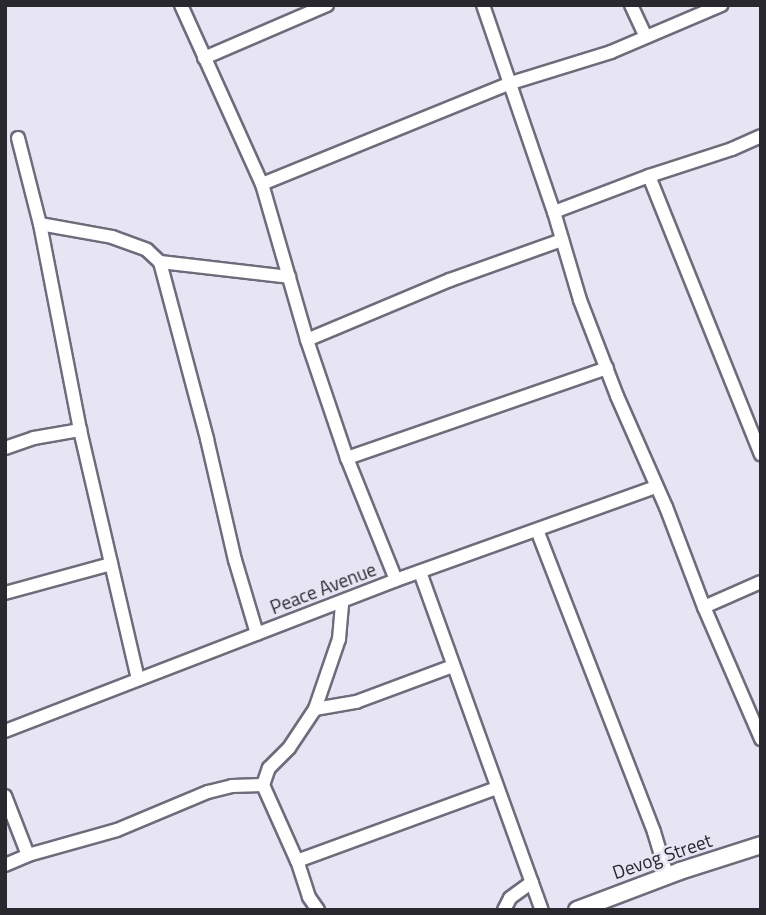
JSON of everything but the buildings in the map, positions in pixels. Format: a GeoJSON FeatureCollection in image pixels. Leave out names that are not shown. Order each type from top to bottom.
{"type":"FeatureCollection","features":[{"type":"Feature","properties":{"kind":"street"},"geometry":{"type":"LineString","coordinates":[[181,5],[262,184],[307,341],[347,458],[396,580]]}},
{"type":"Feature","properties":{"kind":"street"},"geometry":{"type":"LineString","coordinates":[[204,58],[327,5]]}},
{"type":"Feature","properties":{"kind":"street"},"geometry":{"type":"LineString","coordinates":[[483,5],[554,212],[580,300],[704,607],[757,722],[761,738]]}},
{"type":"Feature","properties":{"kind":"street"},"geometry":{"type":"LineString","coordinates":[[631,5],[646,37]]}},
{"type":"Feature","properties":{"kind":"street"},"geometry":{"type":"LineString","coordinates":[[262,184],[511,83],[611,52],[721,5]]}},
{"type":"Feature","properties":{"kind":"street"},"geometry":{"type":"LineString","coordinates":[[554,212],[649,176],[732,149],[761,136]]}},
{"type":"Feature","properties":{"kind":"street"},"geometry":{"type":"LineString","coordinates":[[18,138],[40,224],[80,430],[138,679]]}},
{"type":"Feature","properties":{"kind":"street"},"geometry":{"type":"LineString","coordinates":[[649,176],[761,454]]}},
{"type":"Feature","properties":{"kind":"street"},"geometry":{"type":"LineString","coordinates":[[40,224],[112,237],[147,250],[160,262],[208,439],[235,560],[257,634]]}},
{"type":"Feature","properties":{"kind":"street"},"geometry":{"type":"LineString","coordinates":[[307,341],[450,280],[562,240]]}},
{"type":"Feature","properties":{"kind":"street"},"geometry":{"type":"LineString","coordinates":[[160,262],[289,277]]}},
{"type":"Feature","properties":{"kind":"street"},"geometry":{"type":"LineString","coordinates":[[347,458],[607,368]]}},
{"type":"Feature","properties":{"kind":"street"},"geometry":{"type":"LineString","coordinates":[[5,448],[34,438],[80,430]]}},
{"type":"Feature","properties":{"kind":"street","name":"Peace Avenue"},"geometry":{"type":"LineString","coordinates":[[5,731],[396,580],[656,487]]}},
{"type":"Feature","properties":{"kind":"street"},"geometry":{"type":"LineString","coordinates":[[537,530],[654,832],[667,875]]}},
{"type":"Feature","properties":{"kind":"street"},"geometry":{"type":"LineString","coordinates":[[5,593],[111,564]]}},
{"type":"Feature","properties":{"kind":"street"},"geometry":{"type":"LineString","coordinates":[[420,572],[542,910]]}},
{"type":"Feature","properties":{"kind":"street"},"geometry":{"type":"LineString","coordinates":[[704,607],[761,582]]}},
{"type":"Feature","properties":{"kind":"street"},"geometry":{"type":"LineString","coordinates":[[318,910],[309,897],[297,861],[263,785],[269,768],[289,748],[315,709],[339,639],[342,602]]}},
{"type":"Feature","properties":{"kind":"street"},"geometry":{"type":"LineString","coordinates":[[315,709],[356,702],[453,666]]}},
{"type":"Feature","properties":{"kind":"street"},"geometry":{"type":"LineString","coordinates":[[5,865],[28,855],[117,830],[208,792],[232,786],[263,785]]}},
{"type":"Feature","properties":{"kind":"street"},"geometry":{"type":"LineString","coordinates":[[297,861],[497,788]]}},
{"type":"Feature","properties":{"kind":"street"},"geometry":{"type":"LineString","coordinates":[[5,796],[28,855]]}},
{"type":"Feature","properties":{"kind":"street","name":"Devog Street"},"geometry":{"type":"LineString","coordinates":[[578,910],[667,875],[761,845]]}},
{"type":"Feature","properties":{"kind":"street"},"geometry":{"type":"LineString","coordinates":[[504,910],[510,898],[532,882]]}}]}
